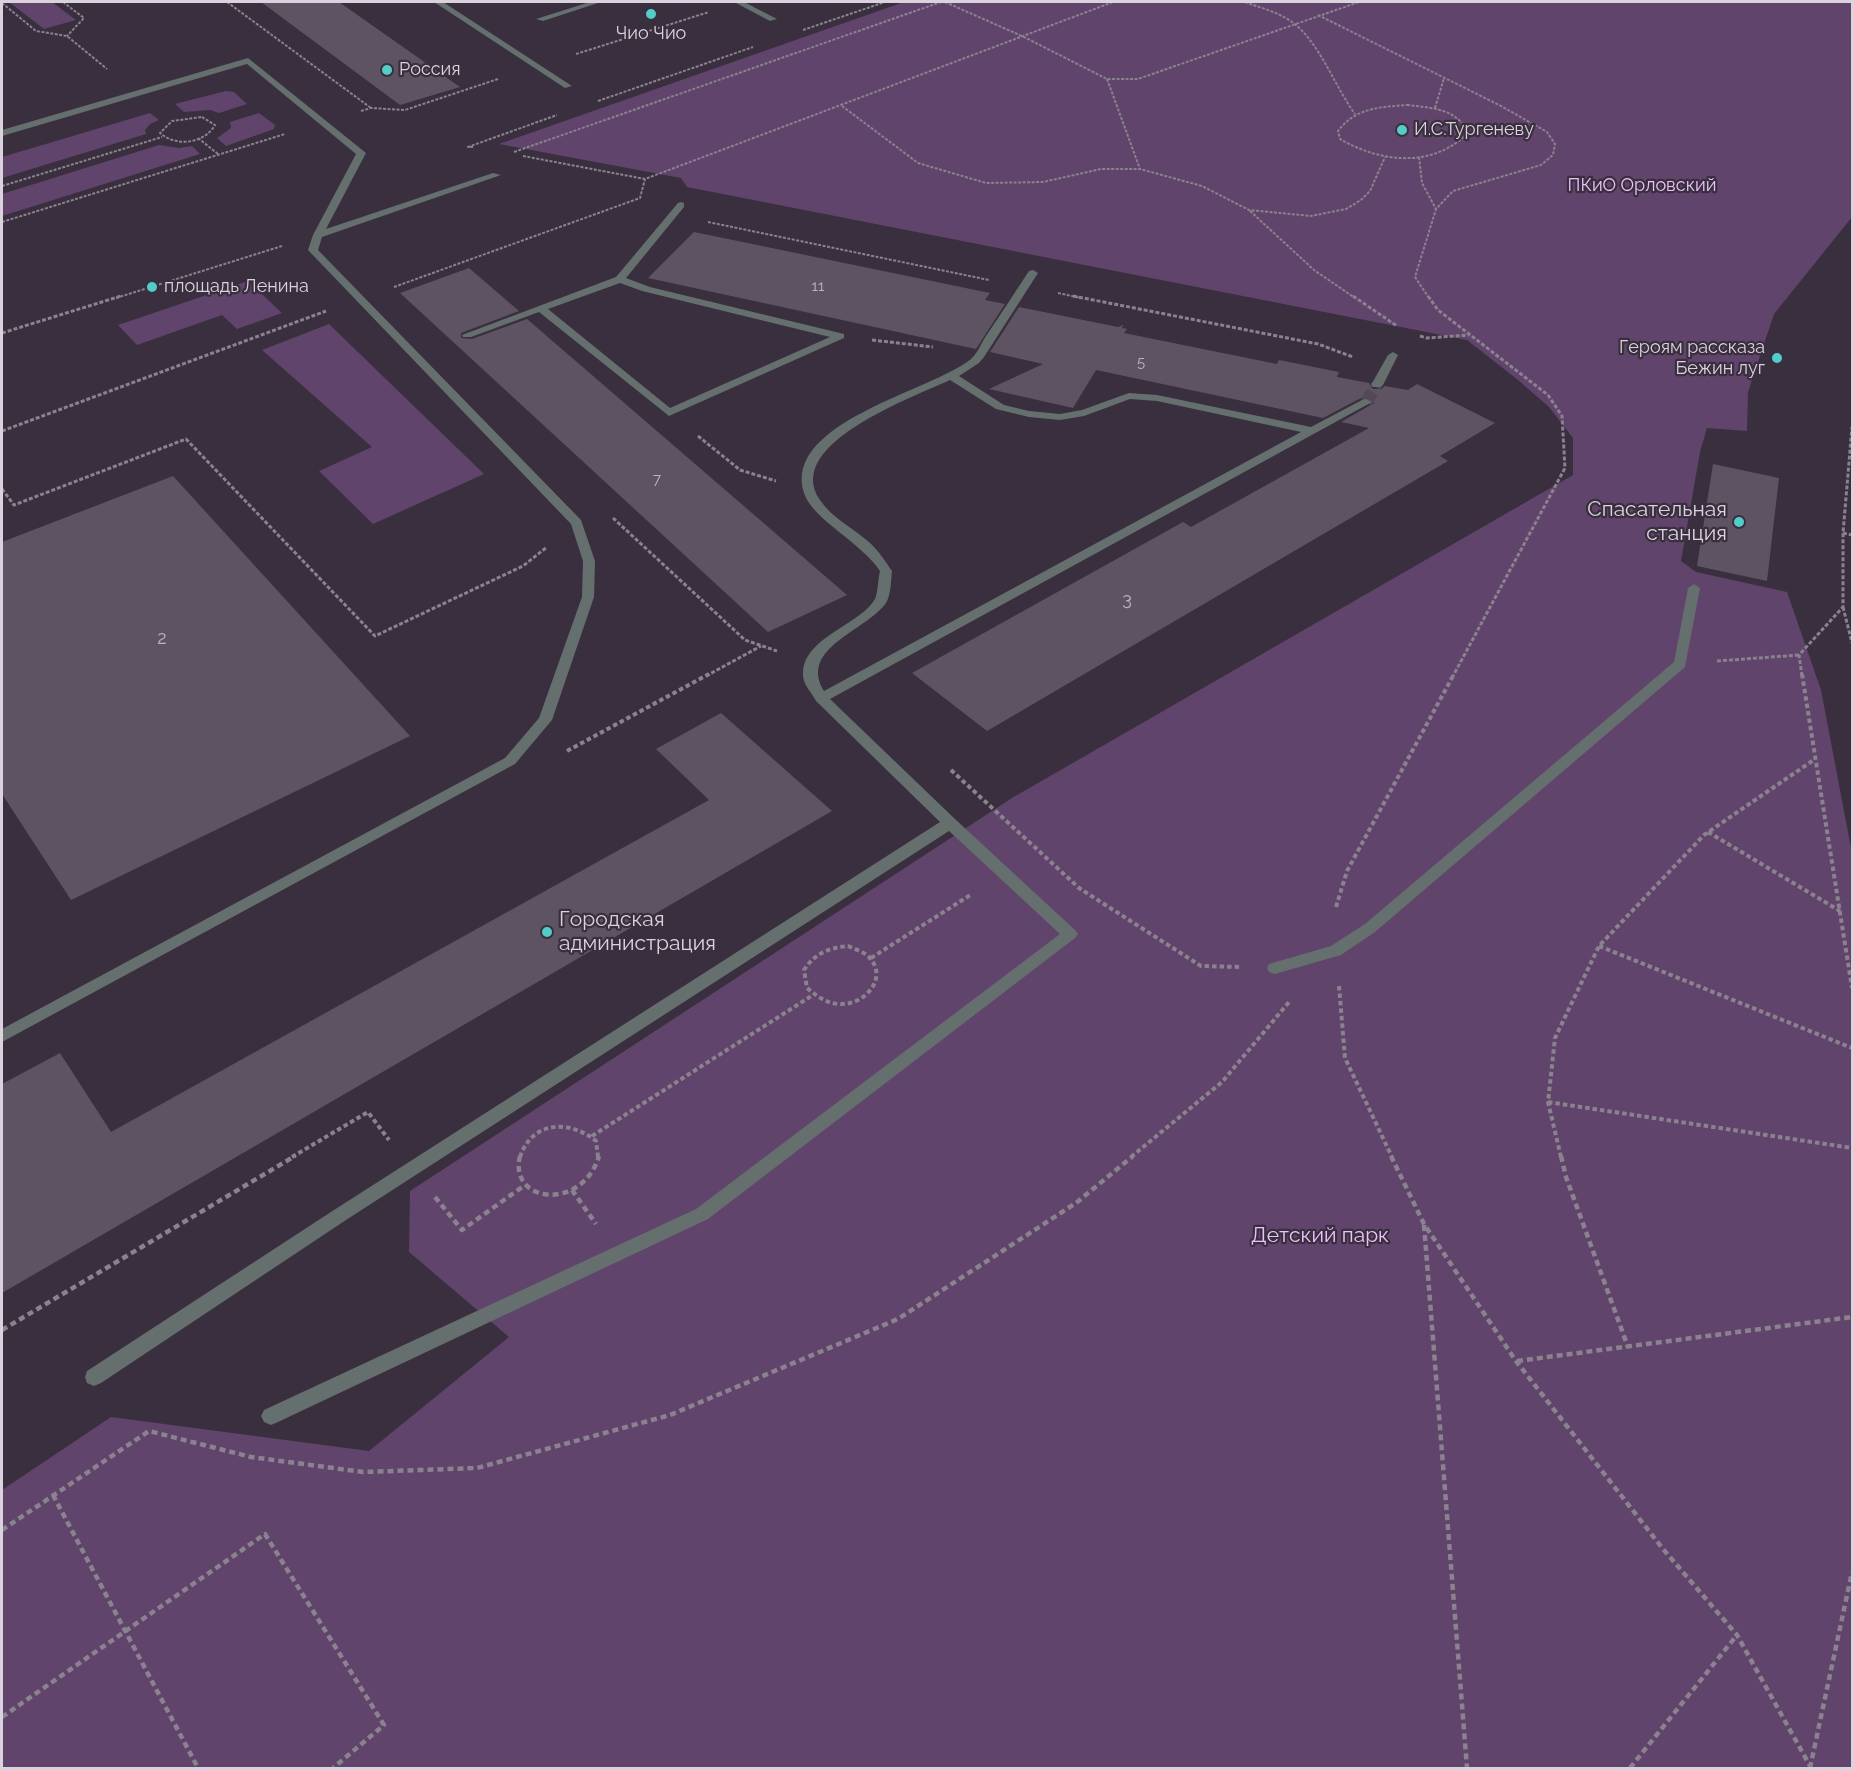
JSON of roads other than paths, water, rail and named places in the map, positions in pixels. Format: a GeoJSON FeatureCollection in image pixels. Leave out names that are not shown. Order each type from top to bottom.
{"type":"FeatureCollection","features":[{"type":"Feature","properties":{"kind":"street"},"geometry":{"type":"LineString","coordinates":[[438,2],[568,86]]}},
{"type":"Feature","properties":{"kind":"street"},"geometry":{"type":"LineString","coordinates":[[540,19],[597,2]]}},
{"type":"Feature","properties":{"kind":"street"},"geometry":{"type":"LineString","coordinates":[[738,2],[773,19]]}},
{"type":"Feature","properties":{"kind":"street"},"geometry":{"type":"LineString","coordinates":[[2,134],[248,61],[361,153],[318,235],[314,250],[577,523],[589,561],[588,597],[545,720],[510,760],[2,1036]]}},
{"type":"Feature","properties":{"kind":"street"},"geometry":{"type":"LineString","coordinates":[[318,235],[496,175]]}},
{"type":"Feature","properties":{"kind":"street"},"geometry":{"type":"LineString","coordinates":[[467,335],[620,279],[681,205]]}},
{"type":"Feature","properties":{"kind":"street"},"geometry":{"type":"LineString","coordinates":[[271,1416],[702,1214],[1070,934],[950,823],[821,698],[811,681],[812,662],[828,641],[857,623],[881,600],[886,571],[872,552],[818,505],[809,492],[808,470],[814,455],[825,441],[876,411],[952,376],[976,360],[1033,273]]}},
{"type":"Feature","properties":{"kind":"street"},"geometry":{"type":"LineString","coordinates":[[541,308],[669,413],[840,336],[646,289],[620,279]]}},
{"type":"Feature","properties":{"kind":"street"},"geometry":{"type":"LineString","coordinates":[[1377,385],[1393,355]]}},
{"type":"Feature","properties":{"kind":"street"},"geometry":{"type":"LineString","coordinates":[[952,376],[1000,407],[1029,414],[1060,417],[1084,413],[1129,396],[1157,398],[1311,431]]}},
{"type":"Feature","properties":{"kind":"street"},"geometry":{"type":"LineString","coordinates":[[821,698],[1366,402]]}},
{"type":"Feature","properties":{"kind":"street"},"geometry":{"type":"LineString","coordinates":[[1275,968],[1336,951],[1370,928],[1680,664],[1694,588]]}},
{"type":"Feature","properties":{"kind":"street"},"geometry":{"type":"LineString","coordinates":[[94,1377],[412,1169],[950,823]]}},
{"type":"Feature","properties":{"kind":"tunnel"},"geometry":{"type":"LineString","coordinates":[[1366,402],[1377,385]]}},
{"type":"Feature","properties":{"kind":"place","name":"Чио Чио"},"geometry":{"type":"Point","coordinates":[651,14]}},
{"type":"Feature","properties":{"kind":"place","name":"Россия"},"geometry":{"type":"Point","coordinates":[387,70]}},
{"type":"Feature","properties":{"kind":"place","name":"И.С.Тургеневу"},"geometry":{"type":"Point","coordinates":[1402,130]}},
{"type":"Feature","properties":{"kind":"place","name":"площадь Ленина"},"geometry":{"type":"Point","coordinates":[152,287]}},
{"type":"Feature","properties":{"kind":"place","name":"Героям рассказа Бежин луг"},"geometry":{"type":"Point","coordinates":[1777,358]}},
{"type":"Feature","properties":{"kind":"place","name":"Спасательная станция"},"geometry":{"type":"Point","coordinates":[1739,522]}},
{"type":"Feature","properties":{"kind":"place","name":"Городская администрация"},"geometry":{"type":"Point","coordinates":[547,932]}},
{"type":"Feature","properties":{"kind":"park label","name":"ПКиО Орловский"},"geometry":{"type":"Point","coordinates":[1642,186]}},
{"type":"Feature","properties":{"kind":"park label","name":"Детский парк"},"geometry":{"type":"Point","coordinates":[1320,1236]}}]}
